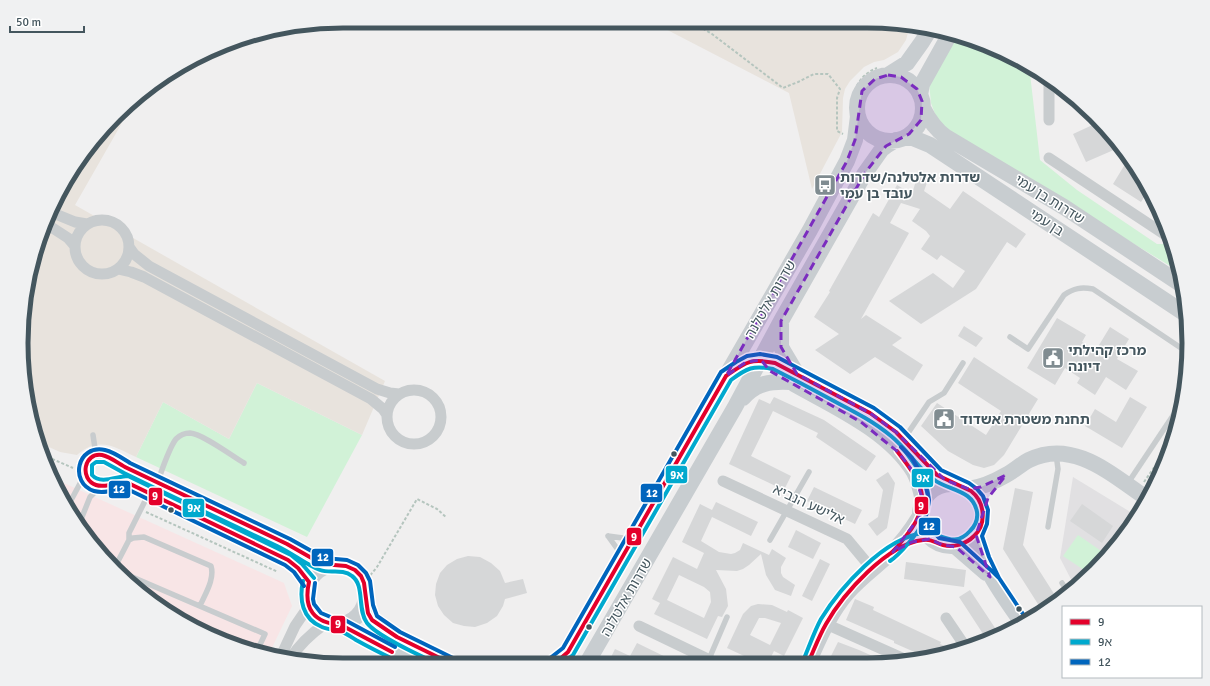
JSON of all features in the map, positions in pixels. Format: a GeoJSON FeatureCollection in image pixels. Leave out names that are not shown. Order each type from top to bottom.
{"type":"FeatureCollection","features":[{"type":"Feature","properties":{"kind":"main road"},"geometry":{"type":"LineString","coordinates":[[927,34],[907,63],[888,75],[870,82],[862,91],[858,103],[858,116],[863,127],[872,135],[884,140],[900,139],[918,126],[921,120],[922,84],[947,39]]}},
{"type":"Feature","properties":{"kind":"main road"},"geometry":{"type":"LineString","coordinates":[[888,75],[901,77],[913,84],[922,101]]}},
{"type":"Feature","properties":{"kind":"main road","name":"שדרות בן עמי"},"geometry":{"type":"LineString","coordinates":[[922,101],[931,123],[946,137],[1064,207],[1176,281]]}},
{"type":"Feature","properties":{"kind":"main road","name":"שדרות אלטלנה"},"geometry":{"type":"LineString","coordinates":[[565,658],[810,230],[847,161],[855,140],[858,116]]}},
{"type":"Feature","properties":{"kind":"main road","name":"בן עמי"},"geometry":{"type":"LineString","coordinates":[[900,139],[913,138],[930,145],[1180,310]]}},
{"type":"Feature","properties":{"kind":"main road","name":"שדרות אלטלנה"},"geometry":{"type":"LineString","coordinates":[[590,658],[735,407],[781,321],[866,173],[886,146],[900,139]]}},
{"type":"Feature","properties":{"kind":"main road"},"geometry":{"type":"LineString","coordinates":[[760,317],[755,336],[756,351],[760,360]]}},
{"type":"Feature","properties":{"kind":"main road"},"geometry":{"type":"LineString","coordinates":[[781,321],[781,347],[793,378]]}},
{"type":"Feature","properties":{"kind":"main road"},"geometry":{"type":"LineString","coordinates":[[726,376],[751,360],[775,363],[793,378],[874,431],[902,456],[916,477],[922,508],[921,524],[930,539],[942,545],[956,546],[970,541],[976,536],[983,519],[980,502],[975,495],[937,475],[904,440],[870,413],[793,378],[761,384],[745,395],[735,407]]}},
{"type":"Feature","properties":{"kind":"main road"},"geometry":{"type":"LineString","coordinates":[[893,552],[910,531],[922,508],[934,490],[940,486],[981,487],[1006,475],[1029,460],[1046,455],[1068,454],[1079,456],[1097,464],[1138,492]]}},
{"type":"Feature","properties":{"kind":"main road"},"geometry":{"type":"LineString","coordinates":[[309,582],[298,568],[288,560],[153,488],[127,468],[108,457],[96,455],[88,460],[84,472],[86,479],[90,483],[101,486],[126,482],[153,488],[287,544],[328,566]]}},
{"type":"Feature","properties":{"kind":"main road"},"geometry":{"type":"LineString","coordinates":[[982,510],[988,498],[1006,475]]}},
{"type":"Feature","properties":{"kind":"main road"},"geometry":{"type":"LineString","coordinates":[[976,536],[982,560],[990,577],[1019,619]]}},
{"type":"Feature","properties":{"kind":"main road"},"geometry":{"type":"LineString","coordinates":[[810,658],[826,624],[847,594],[872,569],[893,552],[912,542],[930,539]]}},
{"type":"Feature","properties":{"kind":"main road"},"geometry":{"type":"LineString","coordinates":[[956,546],[990,577]]}},
{"type":"Feature","properties":{"kind":"main road"},"geometry":{"type":"LineString","coordinates":[[404,658],[333,624],[318,619],[312,614],[308,607],[306,590],[314,574],[320,569],[328,566],[347,566],[357,573],[365,591],[369,613],[372,620],[383,629],[436,658]]}},
{"type":"Feature","properties":{"kind":"main road"},"geometry":{"type":"LineString","coordinates":[[333,624],[350,622],[358,616],[364,608],[365,591]]}},
{"type":"Feature","properties":{"kind":"street"},"geometry":{"type":"LineString","coordinates":[[1049,86],[1049,120]]}},
{"type":"Feature","properties":{"kind":"street"},"geometry":{"type":"LineString","coordinates":[[1049,158],[1162,232]]}},
{"type":"Feature","properties":{"kind":"street"},"geometry":{"type":"LineString","coordinates":[[55,214],[67,220],[87,224]]}},
{"type":"Feature","properties":{"kind":"street"},"geometry":{"type":"LineString","coordinates":[[99,220],[106,220],[117,225],[125,232],[129,242],[129,247],[126,260],[118,269],[105,274],[92,272],[80,264],[74,245],[78,233],[87,224],[99,220]]}},
{"type":"Feature","properties":{"kind":"street"},"geometry":{"type":"LineString","coordinates":[[50,227],[68,238],[74,245]]}},
{"type":"Feature","properties":{"kind":"street"},"geometry":{"type":"LineString","coordinates":[[129,247],[134,254],[149,266],[377,389],[384,392],[399,394]]}},
{"type":"Feature","properties":{"kind":"street"},"geometry":{"type":"LineString","coordinates":[[118,269],[144,277],[371,399],[387,414]]}},
{"type":"Feature","properties":{"kind":"street"},"geometry":{"type":"LineString","coordinates":[[409,390],[421,390],[435,398],[438,403],[442,412],[441,425],[438,431],[429,440],[415,444],[408,443],[396,437],[391,432],[387,420],[387,414],[390,403],[399,394],[409,390]]}},
{"type":"Feature","properties":{"kind":"street","name":"אלישע הנביא"},"geometry":{"type":"LineString","coordinates":[[723,481],[847,539],[872,569]]}},
{"type":"Feature","properties":{"kind":"street"},"geometry":{"type":"LineString","coordinates":[[283,652],[295,626],[308,607]]}},
{"type":"Feature","properties":{"kind":"street"},"geometry":{"type":"LineString","coordinates":[[946,618],[962,643]]}},
{"type":"Feature","properties":{"kind":"street"},"geometry":{"type":"LineString","coordinates":[[294,654],[304,640],[333,624]]}},
{"type":"Feature","properties":{"kind":"street"},"geometry":{"type":"LineString","coordinates":[[826,624],[898,656]]}},
{"type":"Feature","properties":{"kind":"street"},"geometry":{"type":"LineString","coordinates":[[638,626],[706,658]]}},
{"type":"Feature","properties":{"kind":"lane"},"geometry":{"type":"LineString","coordinates":[[1010,337],[1028,349],[1064,295],[1070,290],[1085,288],[1093,289],[1182,348]]}},
{"type":"Feature","properties":{"kind":"lane"},"geometry":{"type":"LineString","coordinates":[[902,456],[901,450],[904,440],[929,402],[944,393],[963,363]]}},
{"type":"Feature","properties":{"kind":"lane"},"geometry":{"type":"LineString","coordinates":[[1138,492],[1171,424]]}},
{"type":"Feature","properties":{"kind":"lane"},"geometry":{"type":"LineString","coordinates":[[117,562],[128,540],[129,533],[153,488],[175,441],[181,435],[191,433],[200,436],[244,463]]}},
{"type":"Feature","properties":{"kind":"lane"},"geometry":{"type":"LineString","coordinates":[[93,435],[96,455]]}},
{"type":"Feature","properties":{"kind":"lane"},"geometry":{"type":"LineString","coordinates":[[1048,528],[1058,469],[1056,454]]}},
{"type":"Feature","properties":{"kind":"lane"},"geometry":{"type":"LineString","coordinates":[[70,501],[84,472]]}},
{"type":"Feature","properties":{"kind":"lane"},"geometry":{"type":"LineString","coordinates":[[770,540],[808,472]]}},
{"type":"Feature","properties":{"kind":"lane"},"geometry":{"type":"LineString","coordinates":[[81,519],[90,497],[101,486]]}},
{"type":"Feature","properties":{"kind":"lane"},"geometry":{"type":"LineString","coordinates":[[623,557],[608,536],[633,538]]}},
{"type":"Feature","properties":{"kind":"lane"},"geometry":{"type":"LineString","coordinates":[[128,540],[144,537],[211,566],[213,571],[212,577],[200,606]]}},
{"type":"Feature","properties":{"kind":"lane"},"geometry":{"type":"LineString","coordinates":[[131,577],[265,634],[259,646]]}},
{"type":"Feature","properties":{"kind":"lane"},"geometry":{"type":"LineString","coordinates":[[1062,583],[1065,588]]}},
{"type":"Feature","properties":{"kind":"lane"},"geometry":{"type":"LineString","coordinates":[[713,658],[727,617]]}},
{"type":"Feature","properties":{"kind":"path"},"geometry":{"type":"LineString","coordinates":[[702,28],[712,34],[783,88],[814,74],[828,74],[840,88],[837,98],[837,131],[855,140]]}},
{"type":"Feature","properties":{"kind":"path"},"geometry":{"type":"LineString","coordinates":[[50,458],[84,472]]}},
{"type":"Feature","properties":{"kind":"path"},"geometry":{"type":"LineString","coordinates":[[1138,492],[1157,466]]}},
{"type":"Feature","properties":{"kind":"path"},"geometry":{"type":"LineString","coordinates":[[365,591],[377,567],[417,499],[437,509],[446,517]]}},
{"type":"Feature","properties":{"kind":"path"},"geometry":{"type":"LineString","coordinates":[[141,510],[278,572]]}},
{"type":"Feature","properties":{"kind":"highlighted area"},"geometry":{"type":"Polygon","coordinates":[[[888,75],[901,77],[917,89],[922,101],[921,120],[909,134],[886,146],[865,173],[781,321],[781,347],[797,374],[870,413],[896,432],[945,480],[969,489],[981,487],[1006,475],[988,498],[976,535],[990,577],[956,547],[942,545],[930,539],[912,542],[893,552],[920,516],[923,501],[914,473],[898,452],[861,422],[770,371],[761,360],[746,362],[726,376],[847,161],[855,140],[862,91],[875,79],[888,75]]]}},
{"type":"Feature","properties":{"kind":"shaded area"},"geometry":{"type":"Polygon","coordinates":[[[1073,477],[1132,513],[1104,551],[1072,582],[1060,558],[1073,477]]]}},
{"type":"Feature","properties":{"kind":"shaded area"},"geometry":{"type":"Polygon","coordinates":[[[60,481],[284,583],[292,606],[271,649],[222,634],[185,616],[151,593],[135,580],[106,551],[81,518],[60,481]]]}},
{"type":"Feature","properties":{"kind":"green space"},"geometry":{"type":"Polygon","coordinates":[[[955,41],[988,52],[1030,74],[1040,160],[1077,190],[1157,244],[1166,244],[1173,267],[954,134],[938,122],[931,103],[929,83],[955,41]]]}},
{"type":"Feature","properties":{"kind":"green space"},"geometry":{"type":"Polygon","coordinates":[[[257,383],[362,435],[307,537],[136,457],[163,402],[229,439],[257,383]]]}},
{"type":"Feature","properties":{"kind":"green space"},"geometry":{"type":"Polygon","coordinates":[[[1078,535],[1103,552],[1085,571],[1063,556],[1078,535]]]}},
{"type":"Feature","properties":{"kind":"sand"},"geometry":{"type":"Polygon","coordinates":[[[664,28],[867,28],[908,31],[906,40],[898,52],[884,60],[874,62],[864,67],[850,81],[845,89],[843,98],[842,132],[812,189],[789,93],[664,28]]]}},
{"type":"Feature","properties":{"kind":"sand"},"geometry":{"type":"Polygon","coordinates":[[[128,113],[75,205],[385,381],[362,435],[257,383],[229,439],[163,402],[136,457],[106,445],[92,446],[77,455],[60,452],[46,445],[34,404],[28,343],[34,282],[39,261],[52,222],[70,185],[93,151],[128,113]]]}},
{"type":"Feature","properties":{"kind":"building"},"geometry":{"type":"Polygon","coordinates":[[[1094,124],[1116,149],[1086,162],[1073,134],[1094,124]]]}},
{"type":"Feature","properties":{"kind":"building"},"geometry":{"type":"Polygon","coordinates":[[[1126,163],[1145,196],[1141,202],[1113,184],[1126,163]]]}},
{"type":"Feature","properties":{"kind":"building"},"geometry":{"type":"Polygon","coordinates":[[[918,174],[929,177],[924,191],[950,209],[963,191],[1026,234],[1016,248],[1007,242],[976,289],[921,324],[889,301],[933,273],[953,288],[965,271],[941,255],[937,260],[921,249],[930,236],[926,231],[912,221],[920,209],[901,203],[890,223],[909,233],[861,319],[866,315],[902,338],[892,345],[923,365],[913,381],[875,357],[850,374],[815,350],[839,334],[814,317],[830,292],[829,291],[873,213],[879,217],[897,185],[912,194],[918,174]]]}},
{"type":"Feature","properties":{"kind":"building"},"geometry":{"type":"Polygon","coordinates":[[[1057,318],[1086,335],[1082,342],[1096,350],[1110,327],[1129,339],[1117,359],[1138,371],[1126,390],[1106,377],[1095,395],[1077,383],[1080,378],[1065,368],[1055,385],[1027,368],[1057,318]]]}},
{"type":"Feature","properties":{"kind":"building"},"geometry":{"type":"Polygon","coordinates":[[[964,326],[983,338],[976,347],[958,336],[964,326]]]}},
{"type":"Feature","properties":{"kind":"building","name":"תחנת משטרת אשדוד"},"geometry":{"type":"Polygon","coordinates":[[[974,357],[1038,399],[1004,455],[994,465],[984,468],[973,465],[948,451],[921,426],[937,403],[986,435],[1001,411],[958,383],[974,357]]]}},
{"type":"Feature","properties":{"kind":"building"},"geometry":{"type":"Polygon","coordinates":[[[774,397],[824,420],[876,456],[866,471],[816,437],[818,433],[773,411],[751,456],[791,476],[784,490],[729,464],[759,399],[770,404],[774,397]]]}},
{"type":"Feature","properties":{"kind":"building"},"geometry":{"type":"Polygon","coordinates":[[[1130,397],[1147,407],[1122,448],[1085,426],[1095,409],[1116,422],[1130,397]]]}},
{"type":"Feature","properties":{"kind":"building"},"geometry":{"type":"Polygon","coordinates":[[[888,472],[895,483],[887,528],[877,536],[868,524],[878,517],[883,490],[876,480],[888,472]]]}},
{"type":"Feature","properties":{"kind":"building"},"geometry":{"type":"Polygon","coordinates":[[[814,487],[862,510],[855,524],[807,501],[814,487]]]}},
{"type":"Feature","properties":{"kind":"building"},"geometry":{"type":"Polygon","coordinates":[[[1015,488],[1033,492],[1023,545],[1055,596],[1040,607],[1003,549],[1015,488]]]}},
{"type":"Feature","properties":{"kind":"building"},"geometry":{"type":"Polygon","coordinates":[[[716,502],[758,522],[751,536],[712,517],[701,541],[719,552],[731,554],[740,550],[743,543],[769,555],[772,549],[786,558],[781,567],[781,573],[783,577],[795,585],[791,596],[775,590],[766,575],[761,554],[743,569],[737,571],[716,570],[726,589],[728,606],[722,617],[718,616],[707,639],[654,614],[660,603],[652,599],[673,557],[697,569],[704,553],[682,542],[700,504],[712,510],[716,502]],[[679,575],[667,600],[704,618],[711,602],[710,592],[704,587],[679,575]]]}},
{"type":"Feature","properties":{"kind":"building"},"geometry":{"type":"Polygon","coordinates":[[[1082,504],[1113,526],[1102,543],[1070,521],[1082,504]]]}},
{"type":"Feature","properties":{"kind":"building"},"geometry":{"type":"Polygon","coordinates":[[[796,530],[821,543],[813,559],[788,547],[796,530]]]}},
{"type":"Feature","properties":{"kind":"building"},"geometry":{"type":"Polygon","coordinates":[[[468,556],[480,557],[491,563],[500,571],[505,583],[523,579],[527,593],[505,599],[497,616],[487,623],[475,627],[453,623],[444,615],[438,606],[435,595],[436,584],[440,573],[447,565],[457,559],[468,556]]]}},
{"type":"Feature","properties":{"kind":"building"},"geometry":{"type":"Polygon","coordinates":[[[820,559],[830,564],[812,601],[802,596],[820,559]]]}},
{"type":"Feature","properties":{"kind":"building"},"geometry":{"type":"Polygon","coordinates":[[[906,562],[966,570],[964,587],[904,579],[906,562]]]}},
{"type":"Feature","properties":{"kind":"building"},"geometry":{"type":"Polygon","coordinates":[[[970,590],[997,630],[984,635],[959,597],[970,590]]]}},
{"type":"Feature","properties":{"kind":"building"},"geometry":{"type":"Polygon","coordinates":[[[855,599],[874,607],[873,610],[941,642],[940,644],[948,647],[918,654],[894,643],[894,641],[846,620],[855,599]]]}},
{"type":"Feature","properties":{"kind":"building"},"geometry":{"type":"Polygon","coordinates":[[[758,604],[772,605],[787,612],[788,610],[803,618],[784,656],[774,651],[770,658],[748,658],[727,648],[743,614],[751,606],[758,604]],[[759,618],[750,635],[770,645],[781,623],[765,618],[759,618]]]}},
{"type":"Feature","properties":{"kind":"building"},"geometry":{"type":"Polygon","coordinates":[[[838,642],[876,658],[867,658],[830,658],[838,642]]]}},
{"type":"Feature","properties":{"kind":"building"},"geometry":{"type":"Polygon","coordinates":[[[637,643],[668,658],[610,658],[615,649],[630,656],[637,643]]]}},
{"type":"Feature","properties":{"kind":"transit line","name":"12"},"geometry":{"type":"LineString","coordinates":[[550,658],[563,648],[721,372],[747,356],[760,354],[777,357],[874,408],[900,427],[941,470],[969,483],[977,489],[983,496],[988,510],[987,524],[982,536],[989,557],[999,578],[1024,616]]}},
{"type":"Feature","properties":{"kind":"transit line","name":"9"},"geometry":{"type":"LineString","coordinates":[[561,658],[568,652],[726,376],[744,364],[754,361],[775,363],[870,413],[896,432],[937,475],[971,491],[976,496],[982,507],[983,513],[981,525],[974,536],[964,543],[956,546],[947,546],[931,540],[923,540],[909,544],[881,560],[867,572],[843,599],[826,624],[810,658]]}},
{"type":"Feature","properties":{"kind":"transit line","name":"9א"},"geometry":{"type":"LineString","coordinates":[[569,658],[573,655],[731,380],[750,368],[760,367],[773,369],[855,412],[877,426],[897,441],[933,479],[959,491],[971,499],[975,504],[977,512],[977,520],[975,525],[964,536],[958,539],[946,538],[929,533],[908,537],[893,544],[864,566],[839,593],[821,619],[804,658]]}},
{"type":"Feature","properties":{"kind":"transit line","name":"12"},"geometry":{"type":"LineString","coordinates":[[901,447],[912,458],[924,479],[929,500],[926,516],[930,528],[939,538],[960,542],[998,577]]}},
{"type":"Feature","properties":{"kind":"transit line","name":"9א"},"geometry":{"type":"LineString","coordinates":[[890,561],[912,539],[921,526],[927,514],[929,502],[928,492],[924,481],[902,447]]}},
{"type":"Feature","properties":{"kind":"transit line","name":"12"},"geometry":{"type":"LineString","coordinates":[[304,586],[294,572],[285,565],[125,488],[102,492],[94,491],[86,487],[81,480],[79,473],[83,458],[88,453],[95,450],[112,452],[130,463],[290,539],[324,558],[347,560],[358,565],[366,573],[370,581],[373,605],[377,616],[400,632],[453,658]]}},
{"type":"Feature","properties":{"kind":"transit line","name":"9"},"geometry":{"type":"LineString","coordinates":[[887,556],[897,547],[915,524],[922,502],[918,482],[913,472],[897,451]]}},
{"type":"Feature","properties":{"kind":"transit line","name":"9"},"geometry":{"type":"LineString","coordinates":[[309,582],[298,568],[288,560],[126,482],[107,486],[96,485],[87,477],[86,467],[88,462],[96,455],[105,456],[127,468],[287,544],[322,564],[346,566],[355,570],[361,576],[364,583],[368,613],[372,620],[397,637],[440,658]]}},
{"type":"Feature","properties":{"kind":"transit line","name":"9א"},"geometry":{"type":"LineString","coordinates":[[314,578],[302,564],[291,555],[128,476],[104,480],[96,478],[92,475],[92,465],[96,462],[104,462],[277,546],[309,565],[320,570],[328,572],[344,572],[352,576],[356,580],[360,591],[362,611],[367,623],[390,640],[426,658]]}},
{"type":"Feature","properties":{"kind":"transit line","name":"9א"},"geometry":{"type":"LineString","coordinates":[[303,581],[301,595],[302,601],[306,614],[310,619],[324,628],[338,630],[389,657]]}},
{"type":"Feature","properties":{"kind":"transit line","name":"9"},"geometry":{"type":"LineString","coordinates":[[309,582],[309,607],[317,618],[332,624],[341,625],[392,652]]}},
{"type":"Feature","properties":{"kind":"transit line","name":"12"},"geometry":{"type":"LineString","coordinates":[[315,583],[313,599],[314,604],[321,613],[333,618],[343,619],[395,647]]}},
{"type":"Feature","properties":{"kind":"place","name":"שדרות אלטלנה/שדרות עובד בן עמי"},"geometry":{"type":"Point","coordinates":[825,185]}},
{"type":"Feature","properties":{"kind":"place","name":"מרכז קהילתי דיונה"},"geometry":{"type":"Point","coordinates":[1053,358]}},
{"type":"Feature","properties":{"kind":"place","name":"תחנת משטרת אשדוד"},"geometry":{"type":"Point","coordinates":[944,419]}}]}
